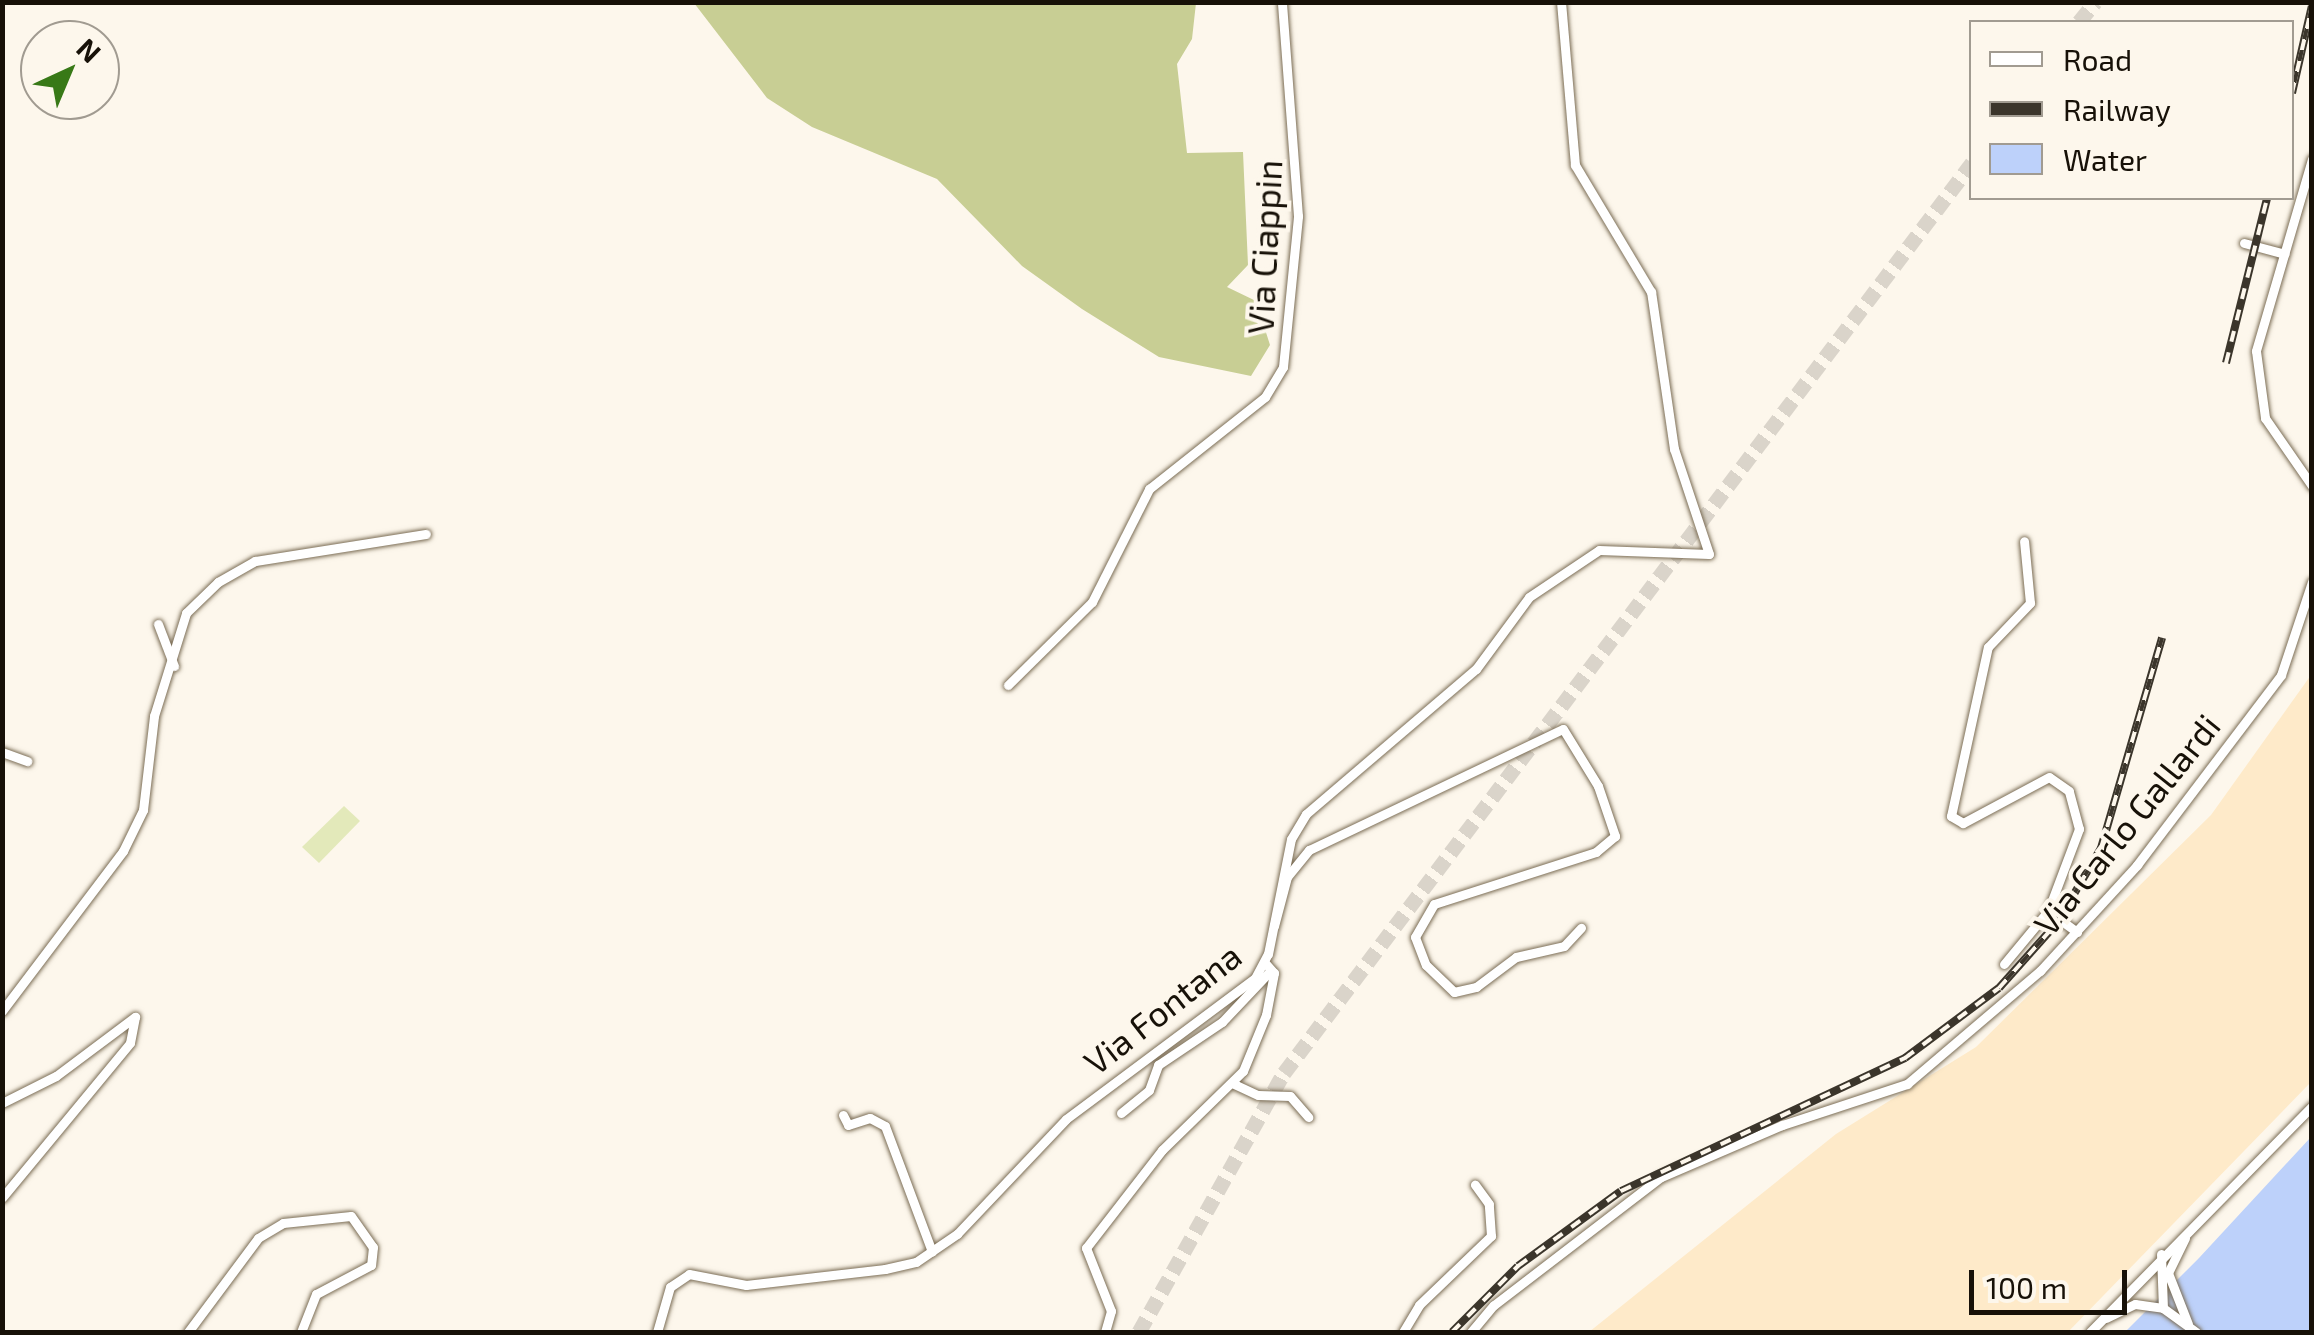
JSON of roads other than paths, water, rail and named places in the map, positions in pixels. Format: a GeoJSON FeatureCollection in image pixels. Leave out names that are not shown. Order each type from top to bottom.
{"type":"FeatureCollection","features":[{"type":"Feature","properties":{"kind":"street","name":"Via Ciappin"},"geometry":{"type":"LineString","coordinates":[[1008,685],[1092,602],[1149,490],[1265,397],[1283,368],[1298,216],[1282,2]]}},
{"type":"Feature","properties":{"kind":"street"},"geometry":{"type":"LineString","coordinates":[[1560,8],[1569,2]]}},
{"type":"Feature","properties":{"kind":"street","name":"Via Fontana"},"geometry":{"type":"LineString","coordinates":[[657,1332],[670,1287],[689,1274],[746,1285],[885,1268],[932,1252],[1066,1119],[1268,965],[1292,839],[1306,814],[1476,669],[1529,597],[1599,550],[1709,554],[1674,449],[1652,292],[1575,164],[1560,8]]}},
{"type":"Feature","properties":{"kind":"street"},"geometry":{"type":"LineString","coordinates":[[2312,158],[2258,338],[2257,382],[2265,418],[2312,486]]}},
{"type":"Feature","properties":{"kind":"street"},"geometry":{"type":"LineString","coordinates":[[2244,243],[2285,254]]}},
{"type":"Feature","properties":{"kind":"street"},"geometry":{"type":"LineString","coordinates":[[2,1011],[123,850],[143,810],[154,716],[174,667],[186,613],[218,582],[256,561],[426,534]]}},
{"type":"Feature","properties":{"kind":"street"},"geometry":{"type":"LineString","coordinates":[[2004,964],[2048,911],[2079,829],[2065,786],[2046,777],[1962,823],[1951,816],[1985,654],[2030,603],[2024,540]]}},
{"type":"Feature","properties":{"kind":"street","name":"Via Carlo Gallardi"},"geometry":{"type":"LineString","coordinates":[[1471,1332],[1494,1305],[1661,1178],[1782,1124],[1906,1084],[2077,932],[2282,675],[2312,582]]}},
{"type":"Feature","properties":{"kind":"street"},"geometry":{"type":"LineString","coordinates":[[158,624],[174,667]]}},
{"type":"Feature","properties":{"kind":"street"},"geometry":{"type":"LineString","coordinates":[[1273,928],[1287,877],[1309,850],[1556,730],[1571,736],[1617,825],[1615,836],[1596,852],[1434,904],[1416,937],[1426,965],[1454,992],[1476,988],[1516,957],[1564,946],[1581,928]]}},
{"type":"Feature","properties":{"kind":"street"},"geometry":{"type":"LineString","coordinates":[[2,752],[27,761]]}},
{"type":"Feature","properties":{"kind":"street"},"geometry":{"type":"LineString","coordinates":[[2048,911],[2077,932]]}},
{"type":"Feature","properties":{"kind":"street"},"geometry":{"type":"LineString","coordinates":[[1104,1332],[1111,1311],[1086,1248],[1162,1150],[1234,1084],[1257,1044],[1268,965]]}},
{"type":"Feature","properties":{"kind":"street"},"geometry":{"type":"LineString","coordinates":[[1120,1113],[1149,1090],[1158,1066],[1222,1022],[1268,965]]}},
{"type":"Feature","properties":{"kind":"street"},"geometry":{"type":"LineString","coordinates":[[2,1103],[56,1076],[136,1016],[130,1043],[2,1198]]}},
{"type":"Feature","properties":{"kind":"street"},"geometry":{"type":"LineString","coordinates":[[1234,1084],[1258,1095],[1290,1096],[1308,1117]]}},
{"type":"Feature","properties":{"kind":"street"},"geometry":{"type":"LineString","coordinates":[[2090,1332],[2134,1281],[2312,1106]]}},
{"type":"Feature","properties":{"kind":"street"},"geometry":{"type":"LineString","coordinates":[[843,1115],[848,1126],[870,1118],[885,1126],[932,1252]]}},
{"type":"Feature","properties":{"kind":"street"},"geometry":{"type":"LineString","coordinates":[[1403,1332],[1430,1292],[1491,1236],[1489,1204],[1475,1185]]}},
{"type":"Feature","properties":{"kind":"street"},"geometry":{"type":"LineString","coordinates":[[188,1332],[258,1238],[283,1223],[352,1216],[373,1247],[371,1265],[316,1294],[301,1332]]}},
{"type":"Feature","properties":{"kind":"street"},"geometry":{"type":"LineString","coordinates":[[2172,1297],[2168,1273],[2189,1231]]}},
{"type":"Feature","properties":{"kind":"street"},"geometry":{"type":"LineString","coordinates":[[2161,1254],[2157,1283],[2163,1308]]}},
{"type":"Feature","properties":{"kind":"street"},"geometry":{"type":"LineString","coordinates":[[2134,1281],[2157,1283],[2172,1297],[2193,1329]]}},
{"type":"Feature","properties":{"kind":"street"},"geometry":{"type":"LineString","coordinates":[[2102,1321],[2135,1304],[2163,1308],[2193,1329]]}},
{"type":"Feature","properties":{"kind":"water"},"geometry":{"type":"Polygon","coordinates":[[[2311,1137],[2311,1332],[2125,1332],[2199,1258],[2311,1137]]]}},
{"type":"Feature","properties":{"kind":"tunnel"},"geometry":{"type":"LineString","coordinates":[[2081,20],[2095,2]]}},
{"type":"Feature","properties":{"kind":"tunnel"},"geometry":{"type":"LineString","coordinates":[[1139,1332],[1284,1073],[1969,167]]}},
{"type":"Feature","properties":{"kind":"railway"},"geometry":{"type":"LineString","coordinates":[[2294,84],[2312,6]]}},
{"type":"Feature","properties":{"kind":"railway"},"geometry":{"type":"LineString","coordinates":[[2226,363],[2267,200]]}},
{"type":"Feature","properties":{"kind":"railway"},"geometry":{"type":"LineString","coordinates":[[1452,1332],[1518,1266],[1621,1191],[1905,1058],[1999,988],[2057,923],[2101,848],[2162,638]]}}]}
